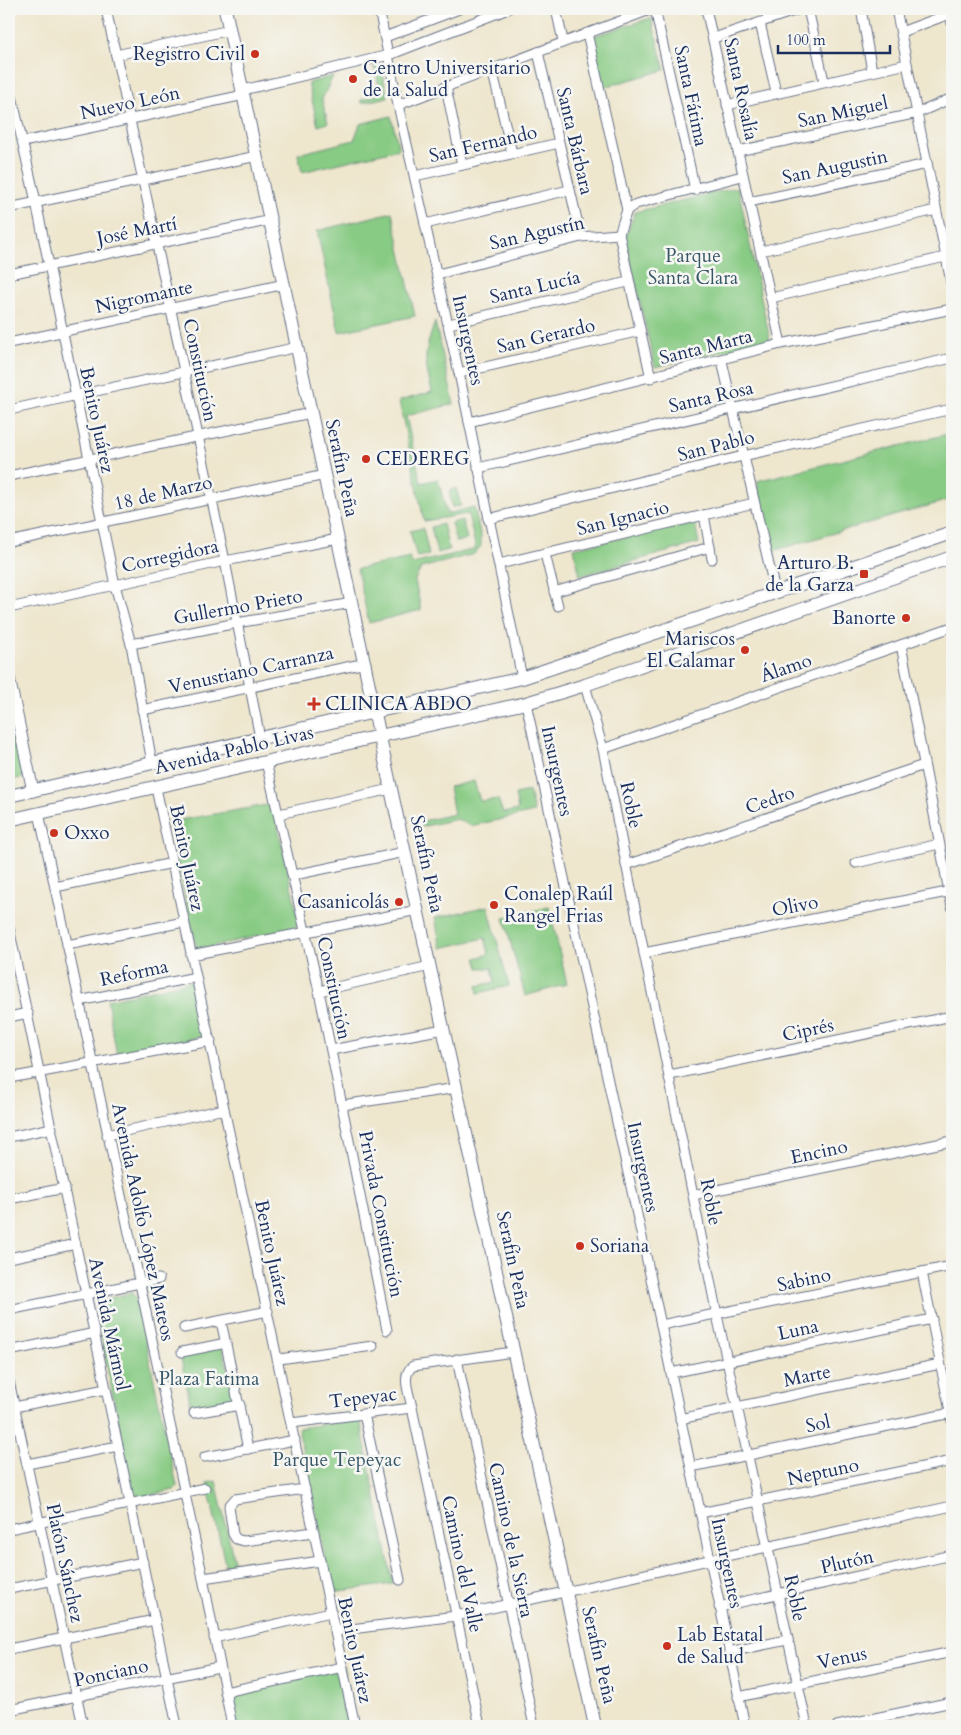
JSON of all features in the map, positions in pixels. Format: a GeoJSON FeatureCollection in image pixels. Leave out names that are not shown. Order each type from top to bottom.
{"type":"FeatureCollection","features":[{"type":"Feature","properties":{"kind":"main road","name":"Serafín Peña"},"geometry":{"type":"LineString","coordinates":[[225,9],[286,284],[311,413],[366,663],[380,736],[596,1726]]}},
{"type":"Feature","properties":{"kind":"main road","name":"Avenida Pablo Livas"},"geometry":{"type":"LineString","coordinates":[[9,796],[522,678],[775,591],[952,533]]}},
{"type":"Feature","properties":{"kind":"main road","name":"Avenida Pablo Livas"},"geometry":{"type":"LineString","coordinates":[[9,820],[526,703],[585,685],[952,557]]}},
{"type":"Feature","properties":{"kind":"street","name":"Constitución"},"geometry":{"type":"LineString","coordinates":[[106,9],[225,561],[260,738]]}},
{"type":"Feature","properties":{"kind":"street","name":"Insurgentes"},"geometry":{"type":"LineString","coordinates":[[379,9],[398,105],[449,324],[522,678]]}},
{"type":"Feature","properties":{"kind":"street"},"geometry":{"type":"LineString","coordinates":[[385,37],[459,9]]}},
{"type":"Feature","properties":{"kind":"street","name":"Nuevo León"},"geometry":{"type":"LineString","coordinates":[[23,142],[130,120],[244,93],[389,55],[508,9]]}},
{"type":"Feature","properties":{"kind":"street"},"geometry":{"type":"LineString","coordinates":[[556,9],[563,41]]}},
{"type":"Feature","properties":{"kind":"street"},"geometry":{"type":"LineString","coordinates":[[398,105],[563,41],[654,9]]}},
{"type":"Feature","properties":{"kind":"street","name":"Santa Fátima"},"geometry":{"type":"LineString","coordinates":[[654,9],[695,190]]}},
{"type":"Feature","properties":{"kind":"street","name":"Santa Rosalía"},"geometry":{"type":"LineString","coordinates":[[706,9],[781,344]]}},
{"type":"Feature","properties":{"kind":"street"},"geometry":{"type":"LineString","coordinates":[[714,38],[800,9]]}},
{"type":"Feature","properties":{"kind":"street"},"geometry":{"type":"LineString","coordinates":[[808,9],[824,82]]}},
{"type":"Feature","properties":{"kind":"street"},"geometry":{"type":"LineString","coordinates":[[862,9],[872,71]]}},
{"type":"Feature","properties":{"kind":"street"},"geometry":{"type":"LineString","coordinates":[[896,9],[952,288]]}},
{"type":"Feature","properties":{"kind":"street"},"geometry":{"type":"LineString","coordinates":[[901,32],[951,13],[952,24]]}},
{"type":"Feature","properties":{"kind":"street"},"geometry":{"type":"LineString","coordinates":[[760,23],[776,92]]}},
{"type":"Feature","properties":{"kind":"street"},"geometry":{"type":"LineString","coordinates":[[116,55],[230,30]]}},
{"type":"Feature","properties":{"kind":"street"},"geometry":{"type":"LineString","coordinates":[[587,33],[627,210],[619,234],[650,378]]}},
{"type":"Feature","properties":{"kind":"street","name":"Santa Bárbara"},"geometry":{"type":"LineString","coordinates":[[538,52],[581,237]]}},
{"type":"Feature","properties":{"kind":"street"},"geometry":{"type":"LineString","coordinates":[[728,104],[907,64]]}},
{"type":"Feature","properties":{"kind":"street"},"geometry":{"type":"LineString","coordinates":[[492,69],[512,153]]}},
{"type":"Feature","properties":{"kind":"street","name":"Benito Juárez"},"geometry":{"type":"LineString","coordinates":[[9,83],[11,103],[23,142],[115,585],[130,644],[152,763]]}},
{"type":"Feature","properties":{"kind":"street"},"geometry":{"type":"LineString","coordinates":[[446,87],[462,165]]}},
{"type":"Feature","properties":{"kind":"street","name":"San Miguel"},"geometry":{"type":"LineString","coordinates":[[738,152],[918,112],[952,98]]}},
{"type":"Feature","properties":{"kind":"street","name":"San Fernando"},"geometry":{"type":"LineString","coordinates":[[415,176],[559,143]]}},
{"type":"Feature","properties":{"kind":"street"},"geometry":{"type":"LineString","coordinates":[[9,208],[258,156]]}},
{"type":"Feature","properties":{"kind":"street","name":"San Augustin"},"geometry":{"type":"LineString","coordinates":[[749,202],[927,164]]}},
{"type":"Feature","properties":{"kind":"street"},"geometry":{"type":"LineString","coordinates":[[627,210],[636,204],[695,190],[742,176]]}},
{"type":"Feature","properties":{"kind":"street"},"geometry":{"type":"LineString","coordinates":[[425,224],[569,190]]}},
{"type":"Feature","properties":{"kind":"street"},"geometry":{"type":"LineString","coordinates":[[760,251],[936,210]]}},
{"type":"Feature","properties":{"kind":"street","name":"José Martí"},"geometry":{"type":"LineString","coordinates":[[9,274],[272,220]]}},
{"type":"Feature","properties":{"kind":"street","name":"San Agustín"},"geometry":{"type":"LineString","coordinates":[[438,274],[581,237],[619,234]]}},
{"type":"Feature","properties":{"kind":"street"},"geometry":{"type":"LineString","coordinates":[[771,298],[946,257]]}},
{"type":"Feature","properties":{"kind":"street","name":"Santa Lucía"},"geometry":{"type":"LineString","coordinates":[[449,324],[628,282]]}},
{"type":"Feature","properties":{"kind":"street","name":"Nigromante"},"geometry":{"type":"LineString","coordinates":[[9,342],[286,284]]}},
{"type":"Feature","properties":{"kind":"street","name":"Santa Marta"},"geometry":{"type":"LineString","coordinates":[[469,422],[722,361],[781,344],[952,309]]}},
{"type":"Feature","properties":{"kind":"street","name":"San Gerardo"},"geometry":{"type":"LineString","coordinates":[[459,373],[640,331]]}},
{"type":"Feature","properties":{"kind":"street"},"geometry":{"type":"LineString","coordinates":[[9,410],[75,394],[298,347]]}},
{"type":"Feature","properties":{"kind":"street","name":"Santa Rosa"},"geometry":{"type":"LineString","coordinates":[[478,468],[952,358]]}},
{"type":"Feature","properties":{"kind":"street"},"geometry":{"type":"LineString","coordinates":[[722,361],[775,591]]}},
{"type":"Feature","properties":{"kind":"street","name":"San Pablo"},"geometry":{"type":"LineString","coordinates":[[488,519],[744,456],[952,409]]}},
{"type":"Feature","properties":{"kind":"street"},"geometry":{"type":"LineString","coordinates":[[9,476],[197,435],[311,413]]}},
{"type":"Feature","properties":{"kind":"street","name":"18 de Marzo"},"geometry":{"type":"LineString","coordinates":[[9,542],[102,524],[325,475]]}},
{"type":"Feature","properties":{"kind":"street","name":"San Ignacio"},"geometry":{"type":"LineString","coordinates":[[499,564],[754,503]]}},
{"type":"Feature","properties":{"kind":"street"},"geometry":{"type":"LineString","coordinates":[[704,515],[712,558]]}},
{"type":"Feature","properties":{"kind":"street","name":"Corregidora"},"geometry":{"type":"LineString","coordinates":[[9,608],[225,561],[338,539]]}},
{"type":"Feature","properties":{"kind":"street"},"geometry":{"type":"LineString","coordinates":[[554,592],[710,547]]}},
{"type":"Feature","properties":{"kind":"street"},"geometry":{"type":"LineString","coordinates":[[545,554],[558,606]]}},
{"type":"Feature","properties":{"kind":"street","name":"Gullermo Prieto"},"geometry":{"type":"LineString","coordinates":[[130,644],[352,603]]}},
{"type":"Feature","properties":{"kind":"street","name":"Álamo"},"geometry":{"type":"LineString","coordinates":[[602,749],[952,627]]}},
{"type":"Feature","properties":{"kind":"street"},"geometry":{"type":"LineString","coordinates":[[901,645],[939,844],[951,892],[952,908]]}},
{"type":"Feature","properties":{"kind":"street","name":"Venustiano Carranza"},"geometry":{"type":"LineString","coordinates":[[142,710],[366,663]]}},
{"type":"Feature","properties":{"kind":"street"},"geometry":{"type":"LineString","coordinates":[[9,678],[33,790]]}},
{"type":"Feature","properties":{"kind":"street","name":"Roble"},"geometry":{"type":"LineString","coordinates":[[585,685],[602,749],[670,1075],[717,1315],[739,1408],[787,1640],[807,1726]]}},
{"type":"Feature","properties":{"kind":"street","name":"Insurgentes"},"geometry":{"type":"LineString","coordinates":[[526,703],[661,1325],[744,1726]]}},
{"type":"Feature","properties":{"kind":"street","name":"Constitución"},"geometry":{"type":"LineString","coordinates":[[266,762],[294,875],[342,1105]]}},
{"type":"Feature","properties":{"kind":"street","name":"Cedro"},"geometry":{"type":"LineString","coordinates":[[626,866],[924,765]]}},
{"type":"Feature","properties":{"kind":"street","name":"Benito Juárez"},"geometry":{"type":"LineString","coordinates":[[156,788],[279,1360],[304,1489],[342,1666],[352,1726]]}},
{"type":"Feature","properties":{"kind":"street"},"geometry":{"type":"LineString","coordinates":[[279,814],[392,789]]}},
{"type":"Feature","properties":{"kind":"street","name":"Avenida Adolfo López Mateos"},"geometry":{"type":"LineString","coordinates":[[39,813],[203,1578],[232,1726]]}},
{"type":"Feature","properties":{"kind":"street"},"geometry":{"type":"LineString","coordinates":[[856,863],[939,844]]}},
{"type":"Feature","properties":{"kind":"street"},"geometry":{"type":"LineString","coordinates":[[294,875],[406,852]]}},
{"type":"Feature","properties":{"kind":"street"},"geometry":{"type":"LineString","coordinates":[[55,887],[173,863]]}},
{"type":"Feature","properties":{"kind":"street","name":"Olivo"},"geometry":{"type":"LineString","coordinates":[[644,953],[951,892]]}},
{"type":"Feature","properties":{"kind":"street"},"geometry":{"type":"LineString","coordinates":[[191,955],[418,910]]}},
{"type":"Feature","properties":{"kind":"street"},"geometry":{"type":"LineString","coordinates":[[67,945],[184,922]]}},
{"type":"Feature","properties":{"kind":"street","name":"Avenida Mármol"},"geometry":{"type":"LineString","coordinates":[[9,928],[12,960],[28,1013],[177,1726]]}},
{"type":"Feature","properties":{"kind":"street"},"geometry":{"type":"LineString","coordinates":[[319,991],[430,966]]}},
{"type":"Feature","properties":{"kind":"street","name":"Reforma"},"geometry":{"type":"LineString","coordinates":[[79,1001],[196,977]]}},
{"type":"Feature","properties":{"kind":"street"},"geometry":{"type":"LineString","coordinates":[[9,1016],[28,1013]]}},
{"type":"Feature","properties":{"kind":"street","name":"Ciprés"},"geometry":{"type":"LineString","coordinates":[[670,1075],[952,1016]]}},
{"type":"Feature","properties":{"kind":"street"},"geometry":{"type":"LineString","coordinates":[[331,1050],[444,1029]]}},
{"type":"Feature","properties":{"kind":"street"},"geometry":{"type":"LineString","coordinates":[[9,1078],[210,1041]]}},
{"type":"Feature","properties":{"kind":"street"},"geometry":{"type":"LineString","coordinates":[[342,1105],[457,1088]]}},
{"type":"Feature","properties":{"kind":"street","name":"Privada Constitución"},"geometry":{"type":"LineString","coordinates":[[342,1105],[387,1330]]}},
{"type":"Feature","properties":{"kind":"street"},"geometry":{"type":"LineString","coordinates":[[107,1135],[224,1109]]}},
{"type":"Feature","properties":{"kind":"street"},"geometry":{"type":"LineString","coordinates":[[9,1137],[52,1128]]}},
{"type":"Feature","properties":{"kind":"street","name":"Encino"},"geometry":{"type":"LineString","coordinates":[[693,1195],[952,1141]]}},
{"type":"Feature","properties":{"kind":"street"},"geometry":{"type":"LineString","coordinates":[[9,1199],[65,1188]]}},
{"type":"Feature","properties":{"kind":"street"},"geometry":{"type":"LineString","coordinates":[[9,1258],[76,1244]]}},
{"type":"Feature","properties":{"kind":"street","name":"Sabino"},"geometry":{"type":"LineString","coordinates":[[661,1325],[952,1266]]}},
{"type":"Feature","properties":{"kind":"street"},"geometry":{"type":"LineString","coordinates":[[922,1272],[951,1417]]}},
{"type":"Feature","properties":{"kind":"street"},"geometry":{"type":"LineString","coordinates":[[9,1310],[159,1279]]}},
{"type":"Feature","properties":{"kind":"street"},"geometry":{"type":"LineString","coordinates":[[184,1328],[268,1311]]}},
{"type":"Feature","properties":{"kind":"street","name":"Luna"},"geometry":{"type":"LineString","coordinates":[[671,1373],[932,1319]]}},
{"type":"Feature","properties":{"kind":"street"},"geometry":{"type":"LineString","coordinates":[[221,1321],[248,1449]]}},
{"type":"Feature","properties":{"kind":"street"},"geometry":{"type":"LineString","coordinates":[[9,1351],[95,1333]]}},
{"type":"Feature","properties":{"kind":"street"},"geometry":{"type":"LineString","coordinates":[[182,1352],[226,1343]]}},
{"type":"Feature","properties":{"kind":"street"},"geometry":{"type":"LineString","coordinates":[[279,1360],[373,1346]]}},
{"type":"Feature","properties":{"kind":"street","name":"Tepeyac"},"geometry":{"type":"LineString","coordinates":[[291,1422],[412,1408],[406,1380],[410,1369],[419,1364],[514,1352]]}},
{"type":"Feature","properties":{"kind":"street","name":"Camino de la Sierra"},"geometry":{"type":"LineString","coordinates":[[458,1359],[534,1726]]}},
{"type":"Feature","properties":{"kind":"street","name":"Marte"},"geometry":{"type":"LineString","coordinates":[[680,1419],[940,1364]]}},
{"type":"Feature","properties":{"kind":"street","name":"Platón Sánchez"},"geometry":{"type":"LineString","coordinates":[[9,1381],[82,1726]]}},
{"type":"Feature","properties":{"kind":"street"},"geometry":{"type":"LineString","coordinates":[[14,1407],[106,1389]]}},
{"type":"Feature","properties":{"kind":"street"},"geometry":{"type":"LineString","coordinates":[[194,1413],[240,1405]]}},
{"type":"Feature","properties":{"kind":"street","name":"Camino del Valle"},"geometry":{"type":"LineString","coordinates":[[412,1408],[480,1726]]}},
{"type":"Feature","properties":{"kind":"street"},"geometry":{"type":"LineString","coordinates":[[364,1414],[400,1580]]}},
{"type":"Feature","properties":{"kind":"street","name":"Sol"},"geometry":{"type":"LineString","coordinates":[[691,1466],[951,1417]]}},
{"type":"Feature","properties":{"kind":"street"},"geometry":{"type":"LineString","coordinates":[[205,1457],[295,1440]]}},
{"type":"Feature","properties":{"kind":"street"},"geometry":{"type":"LineString","coordinates":[[27,1464],[118,1446]]}},
{"type":"Feature","properties":{"kind":"street","name":"Neptuno"},"geometry":{"type":"LineString","coordinates":[[700,1513],[952,1461]]}},
{"type":"Feature","properties":{"kind":"street"},"geometry":{"type":"LineString","coordinates":[[9,1529],[205,1488]]}},
{"type":"Feature","properties":{"kind":"street"},"geometry":{"type":"LineString","coordinates":[[304,1489],[240,1497],[231,1501],[229,1506],[233,1534],[236,1539],[244,1541],[314,1532]]}},
{"type":"Feature","properties":{"kind":"street"},"geometry":{"type":"LineString","coordinates":[[335,1631],[456,1616],[952,1506]]}},
{"type":"Feature","properties":{"kind":"street","name":"Plutón"},"geometry":{"type":"LineString","coordinates":[[719,1607],[952,1555]]}},
{"type":"Feature","properties":{"kind":"street"},"geometry":{"type":"LineString","coordinates":[[203,1578],[320,1561]]}},
{"type":"Feature","properties":{"kind":"street"},"geometry":{"type":"LineString","coordinates":[[9,1589],[143,1562]]}},
{"type":"Feature","properties":{"kind":"street"},"geometry":{"type":"LineString","coordinates":[[214,1638],[331,1612]]}},
{"type":"Feature","properties":{"kind":"street"},"geometry":{"type":"LineString","coordinates":[[9,1649],[155,1620]]}},
{"type":"Feature","properties":{"kind":"street"},"geometry":{"type":"LineString","coordinates":[[729,1652],[787,1640]]}},
{"type":"Feature","properties":{"kind":"street","name":"Venus"},"geometry":{"type":"LineString","coordinates":[[738,1697],[952,1652]]}},
{"type":"Feature","properties":{"kind":"street","name":"Ponciano"},"geometry":{"type":"LineString","coordinates":[[9,1710],[219,1666]]}},
{"type":"Feature","properties":{"kind":"street"},"geometry":{"type":"LineString","coordinates":[[225,1692],[342,1666]]}},
{"type":"Feature","properties":{"kind":"street"},"geometry":{"type":"LineString","coordinates":[[837,1726],[952,1702]]}},
{"type":"Feature","properties":{"kind":"green space"},"geometry":{"type":"Polygon","coordinates":[[[651,18],[665,70],[604,87],[591,37],[651,18]]]}},
{"type":"Feature","properties":{"kind":"green space"},"geometry":{"type":"Polygon","coordinates":[[[380,65],[388,97],[362,103],[361,100],[381,93],[374,66],[380,65]]]}},
{"type":"Feature","properties":{"kind":"green space"},"geometry":{"type":"Polygon","coordinates":[[[333,76],[322,99],[328,123],[318,126],[308,83],[333,76]]]}},
{"type":"Feature","properties":{"kind":"green space"},"geometry":{"type":"Polygon","coordinates":[[[391,116],[399,149],[302,172],[298,154],[354,140],[360,124],[391,116]]]}},
{"type":"Feature","properties":{"kind":"green space","name":"Parque Santa Clara"},"geometry":{"type":"Polygon","coordinates":[[[738,187],[770,340],[655,367],[625,238],[635,212],[738,187]]]}},
{"type":"Feature","properties":{"kind":"green space"},"geometry":{"type":"Polygon","coordinates":[[[392,212],[415,316],[339,332],[317,231],[392,212]]]}},
{"type":"Feature","properties":{"kind":"green space"},"geometry":{"type":"Polygon","coordinates":[[[435,322],[454,404],[406,416],[421,483],[438,479],[447,514],[474,507],[481,537],[481,546],[474,554],[421,568],[415,580],[421,610],[369,623],[357,569],[410,558],[412,564],[476,549],[468,514],[424,521],[399,401],[432,392],[427,372],[426,357],[428,342],[435,322]]]}},
{"type":"Feature","properties":{"kind":"green space"},"geometry":{"type":"Polygon","coordinates":[[[952,433],[952,499],[769,552],[757,481],[952,433]]]}},
{"type":"Feature","properties":{"kind":"green space"},"geometry":{"type":"Polygon","coordinates":[[[456,488],[461,506],[452,507],[449,491],[456,488]]]}},
{"type":"Feature","properties":{"kind":"green space"},"geometry":{"type":"Polygon","coordinates":[[[462,520],[467,539],[456,542],[451,523],[462,520]]]}},
{"type":"Feature","properties":{"kind":"green space"},"geometry":{"type":"Polygon","coordinates":[[[695,523],[699,543],[580,576],[574,548],[695,523]]]}},
{"type":"Feature","properties":{"kind":"green space"},"geometry":{"type":"Polygon","coordinates":[[[443,524],[449,550],[437,553],[431,527],[443,524]]]}},
{"type":"Feature","properties":{"kind":"green space"},"geometry":{"type":"Polygon","coordinates":[[[423,528],[429,555],[417,557],[410,531],[423,528]]]}},
{"type":"Feature","properties":{"kind":"green space"},"geometry":{"type":"Polygon","coordinates":[[[9,696],[25,773],[22,778],[9,780],[9,696]]]}},
{"type":"Feature","properties":{"kind":"green space"},"geometry":{"type":"Polygon","coordinates":[[[474,781],[480,801],[498,799],[503,813],[518,810],[515,794],[529,791],[534,812],[471,826],[457,819],[416,828],[414,823],[454,814],[449,787],[474,781]]]}},
{"type":"Feature","properties":{"kind":"green space"},"geometry":{"type":"Polygon","coordinates":[[[273,804],[300,926],[197,950],[168,822],[273,804]]]}},
{"type":"Feature","properties":{"kind":"green space"},"geometry":{"type":"Polygon","coordinates":[[[488,906],[509,986],[478,993],[477,986],[495,982],[492,968],[479,968],[476,958],[489,954],[485,938],[441,948],[435,918],[488,906]]]}},
{"type":"Feature","properties":{"kind":"green space"},"geometry":{"type":"Polygon","coordinates":[[[549,907],[567,984],[525,996],[504,918],[549,907]]]}},
{"type":"Feature","properties":{"kind":"green space"},"geometry":{"type":"Polygon","coordinates":[[[193,981],[207,1035],[117,1056],[107,1000],[193,981]]]}},
{"type":"Feature","properties":{"kind":"green space"},"geometry":{"type":"Polygon","coordinates":[[[132,1293],[136,1297],[177,1486],[174,1490],[137,1498],[133,1496],[95,1306],[99,1300],[132,1293]]]}},
{"type":"Feature","properties":{"kind":"green space","name":"Plaza Fatima"},"geometry":{"type":"Polygon","coordinates":[[[221,1345],[239,1403],[192,1412],[180,1354],[221,1345]]]}},
{"type":"Feature","properties":{"kind":"green space","name":"Parque Tepeyac"},"geometry":{"type":"Polygon","coordinates":[[[360,1419],[393,1584],[332,1592],[298,1428],[360,1419]]]}},
{"type":"Feature","properties":{"kind":"green space"},"geometry":{"type":"Polygon","coordinates":[[[216,1481],[235,1566],[226,1568],[207,1483],[216,1481]]]}},
{"type":"Feature","properties":{"kind":"green space"},"geometry":{"type":"Polygon","coordinates":[[[343,1667],[352,1723],[334,1726],[236,1726],[229,1693],[343,1667]]]}},
{"type":"Feature","properties":{"kind":"place","name":"Registro Civil"},"geometry":{"type":"Point","coordinates":[255,54]}},
{"type":"Feature","properties":{"kind":"place","name":"Centro Universitario de la Salud"},"geometry":{"type":"Point","coordinates":[353,79]}},
{"type":"Feature","properties":{"kind":"place","name":"CEDEREG"},"geometry":{"type":"Point","coordinates":[366,459]}},
{"type":"Feature","properties":{"kind":"place","name":"Arturo B. de la Garza"},"geometry":{"type":"Point","coordinates":[864,574]}},
{"type":"Feature","properties":{"kind":"place","name":"Banorte"},"geometry":{"type":"Point","coordinates":[906,618]}},
{"type":"Feature","properties":{"kind":"place","name":"Mariscos El Calamar"},"geometry":{"type":"Point","coordinates":[745,650]}},
{"type":"Feature","properties":{"kind":"place","name":"CLINICA ABDO"},"geometry":{"type":"Point","coordinates":[314,704]}},
{"type":"Feature","properties":{"kind":"place","name":"Oxxo"},"geometry":{"type":"Point","coordinates":[54,833]}},
{"type":"Feature","properties":{"kind":"place","name":"Casanicolás"},"geometry":{"type":"Point","coordinates":[399,902]}},
{"type":"Feature","properties":{"kind":"place","name":"Conalep Raúl Rangel Frias"},"geometry":{"type":"Point","coordinates":[494,905]}},
{"type":"Feature","properties":{"kind":"place","name":"Soriana"},"geometry":{"type":"Point","coordinates":[580,1246]}},
{"type":"Feature","properties":{"kind":"place","name":"Lab Estatal de Salud"},"geometry":{"type":"Point","coordinates":[667,1646]}}]}
